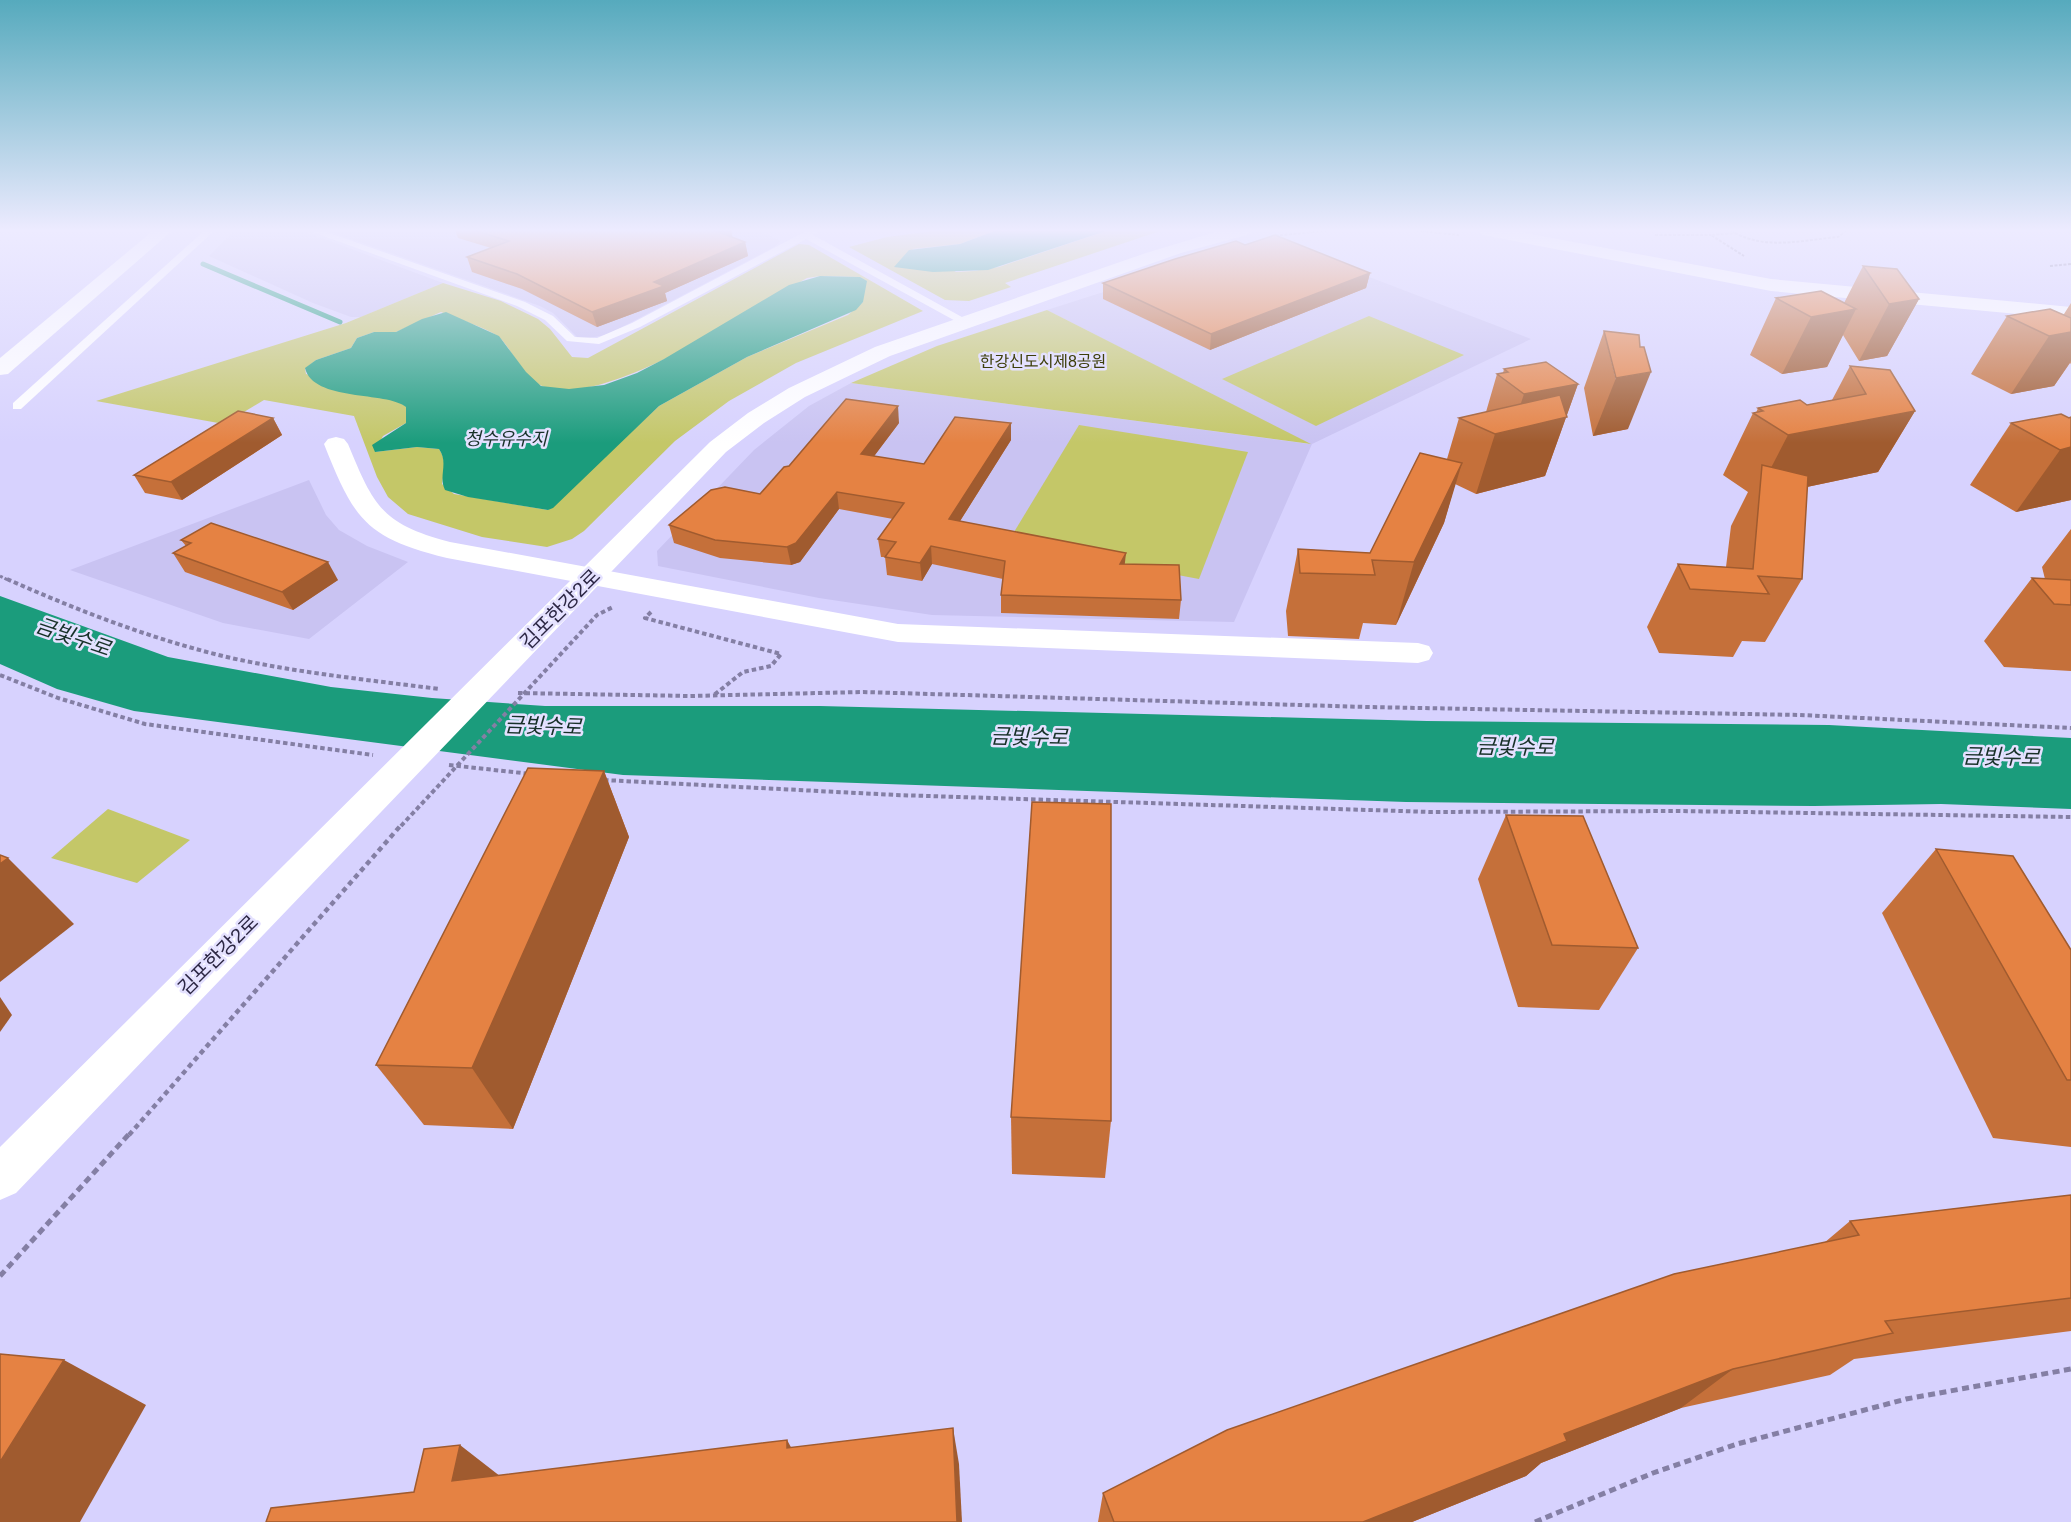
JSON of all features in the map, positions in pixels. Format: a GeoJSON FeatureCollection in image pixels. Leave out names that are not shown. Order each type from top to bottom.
{"type":"FeatureCollection","features":[{"type":"Feature","properties":{"kind":"street"},"geometry":{"type":"LineString","coordinates":[[0,369],[80,301]]}},
{"type":"Feature","properties":{"kind":"street","name":"김포한강2로"},"geometry":{"type":"LineString","coordinates":[[0,1178],[385,770],[501,684],[593,576],[718,447],[757,416],[794,393],[856,362],[1029,301]]}},
{"type":"Feature","properties":{"kind":"street"},"geometry":{"type":"LineString","coordinates":[[1943,301],[2071,313]]}},
{"type":"Feature","properties":{"kind":"street"},"geometry":{"type":"LineString","coordinates":[[336,444],[362,506],[377,522],[397,535],[447,550],[905,634],[1418,653]]}},
{"type":"Feature","properties":{"kind":"lane"},"geometry":{"type":"LineString","coordinates":[[17,406],[132,301]]}},
{"type":"Feature","properties":{"kind":"lane"},"geometry":{"type":"LineString","coordinates":[[513,301],[549,318],[571,339],[589,342],[609,338],[681,301]]}},
{"type":"Feature","properties":{"kind":"lane"},"geometry":{"type":"LineString","coordinates":[[929,301],[965,322]]}},
{"type":"Feature","properties":{"kind":"path"},"geometry":{"type":"LineString","coordinates":[[0,576],[155,636],[202,651],[283,668],[448,690]]}},
{"type":"Feature","properties":{"kind":"path"},"geometry":{"type":"LineString","coordinates":[[656,607],[645,618],[781,654],[771,666],[743,672],[713,696]]}},
{"type":"Feature","properties":{"kind":"path"},"geometry":{"type":"LineString","coordinates":[[0,675],[58,698],[145,724],[385,770]]}},
{"type":"Feature","properties":{"kind":"path"},"geometry":{"type":"LineString","coordinates":[[0,1276],[215,1040],[435,787],[538,677]]}},
{"type":"Feature","properties":{"kind":"path"},"geometry":{"type":"LineString","coordinates":[[501,684],[713,696],[863,692],[1379,707],[1800,715],[2071,728]]}},
{"type":"Feature","properties":{"kind":"path"},"geometry":{"type":"LineString","coordinates":[[442,764],[536,774]]}},
{"type":"Feature","properties":{"kind":"path"},"geometry":{"type":"LineString","coordinates":[[596,780],[919,796],[1432,812],[1678,811],[2071,817]]}},
{"type":"Feature","properties":{"kind":"path"},"geometry":{"type":"LineString","coordinates":[[1535,1522],[1653,1473],[1737,1444],[1928,1394],[2071,1369]]}},
{"type":"Feature","properties":{"kind":"shaded area"},"geometry":{"type":"Polygon","coordinates":[[[309,301],[400,301],[361,317],[351,317],[309,301]]]}},
{"type":"Feature","properties":{"kind":"shaded area"},"geometry":{"type":"Polygon","coordinates":[[[526,301],[672,301],[606,335],[583,339],[577,337],[553,313],[526,301]]]}},
{"type":"Feature","properties":{"kind":"shaded area"},"geometry":{"type":"Polygon","coordinates":[[[1075,301],[1432,301],[1531,339],[1312,444],[1234,622],[932,615],[819,598],[658,566],[657,551],[754,450],[809,406],[851,383],[1309,444],[1047,310],[1075,301]]]}},
{"type":"Feature","properties":{"kind":"shaded area"},"geometry":{"type":"Polygon","coordinates":[[[309,480],[326,515],[339,530],[367,546],[408,562],[309,639],[223,623],[70,570],[309,480]]]}},
{"type":"Feature","properties":{"kind":"green space"},"geometry":{"type":"Polygon","coordinates":[[[399,301],[501,301],[538,319],[550,329],[572,357],[588,358],[693,301],[768,301],[715,333],[638,371],[601,384],[568,390],[542,386],[535,382],[495,334],[441,312],[396,332],[374,332],[357,338],[351,348],[316,360],[305,369],[306,374],[395,400],[407,407],[406,423],[383,436],[375,452],[417,447],[439,449],[444,461],[442,484],[454,494],[548,510],[659,406],[747,357],[848,315],[863,301],[906,301],[923,311],[796,363],[729,401],[675,441],[584,531],[572,539],[547,547],[482,537],[408,514],[388,497],[377,477],[354,416],[264,400],[224,424],[96,401],[346,323],[399,301]]]}},
{"type":"Feature","properties":{"kind":"green space","name":"한강신도시제8공원"},"geometry":{"type":"Polygon","coordinates":[[[1047,310],[1311,444],[851,383],[937,346],[1047,310]]]}},
{"type":"Feature","properties":{"kind":"green space"},"geometry":{"type":"Polygon","coordinates":[[[1369,316],[1464,355],[1316,426],[1222,379],[1369,316]]]}},
{"type":"Feature","properties":{"kind":"green space"},"geometry":{"type":"Polygon","coordinates":[[[1079,425],[1248,452],[1199,579],[1028,547],[1014,532],[1079,425]]]}},
{"type":"Feature","properties":{"kind":"green space"},"geometry":{"type":"Polygon","coordinates":[[[108,809],[190,840],[137,883],[51,858],[108,809]]]}},
{"type":"Feature","properties":{"kind":"water","name":"청수유수지"},"geometry":{"type":"Polygon","coordinates":[[[762,301],[863,301],[856,310],[747,357],[659,406],[553,508],[548,510],[468,497],[445,490],[443,459],[439,449],[417,447],[375,452],[372,445],[406,423],[406,407],[397,402],[335,391],[321,386],[311,379],[305,368],[316,360],[351,348],[357,338],[374,332],[396,332],[422,319],[446,312],[499,336],[526,372],[541,386],[569,389],[604,385],[637,373],[762,301]]]}},
{"type":"Feature","properties":{"kind":"water","name":"금빛수로"},"geometry":{"type":"Polygon","coordinates":[[[0,596],[168,657],[331,687],[432,698],[545,706],[820,706],[1427,721],[1829,725],[2071,738],[2071,809],[1941,804],[1814,806],[1406,802],[623,775],[134,711],[57,689],[0,664],[0,596]]]}},
{"type":"Feature","properties":{"kind":"building"},"geometry":{"type":"Polygon","coordinates":[[[570,301],[622,301],[592,312],[570,301]]]}},
{"type":"Feature","properties":{"kind":"building"},"geometry":{"type":"Polygon","coordinates":[[[1141,301],[1297,301],[1211,334],[1141,301]]]}},
{"type":"Feature","properties":{"kind":"building"},"geometry":{"type":"Polygon","coordinates":[[[1782,301],[1840,301],[1856,309],[1811,317],[1782,301]]]}},
{"type":"Feature","properties":{"kind":"building"},"geometry":{"type":"Polygon","coordinates":[[[1887,301],[1907,301],[1889,304],[1887,301]]]}},
{"type":"Feature","properties":{"kind":"building"},"geometry":{"type":"Polygon","coordinates":[[[2050,309],[2071,318],[2071,332],[2049,336],[2007,316],[2050,309]]]}},
{"type":"Feature","properties":{"kind":"building"},"geometry":{"type":"Polygon","coordinates":[[[1604,331],[1639,335],[1640,347],[1644,347],[1651,372],[1616,378],[1604,331]]]}},
{"type":"Feature","properties":{"kind":"building"},"geometry":{"type":"Polygon","coordinates":[[[1546,362],[1578,384],[1524,394],[1497,374],[1508,372],[1504,369],[1546,362]]]}},
{"type":"Feature","properties":{"kind":"building"},"geometry":{"type":"Polygon","coordinates":[[[1850,366],[1890,370],[1915,411],[1788,435],[1753,413],[1763,411],[1758,408],[1800,400],[1807,405],[1866,394],[1850,366]]]}},
{"type":"Feature","properties":{"kind":"building"},"geometry":{"type":"Polygon","coordinates":[[[1560,395],[1567,417],[1495,434],[1459,418],[1560,395]]]}},
{"type":"Feature","properties":{"kind":"building"},"geometry":{"type":"Polygon","coordinates":[[[846,399],[898,406],[861,454],[924,464],[955,417],[1011,423],[949,519],[1126,553],[1120,564],[1179,565],[1181,600],[1001,595],[1005,561],[931,546],[920,563],[885,557],[896,542],[878,539],[904,503],[837,492],[796,543],[787,547],[715,540],[669,525],[711,490],[725,487],[760,494],[784,467],[789,466],[846,399]]]}},
{"type":"Feature","properties":{"kind":"building"},"geometry":{"type":"Polygon","coordinates":[[[238,411],[273,418],[171,482],[134,475],[238,411]]]}},
{"type":"Feature","properties":{"kind":"building"},"geometry":{"type":"Polygon","coordinates":[[[2061,414],[2071,417],[2071,447],[2060,450],[2011,423],[2061,414]]]}},
{"type":"Feature","properties":{"kind":"building"},"geometry":{"type":"Polygon","coordinates":[[[1420,453],[1462,463],[1414,562],[1372,560],[1375,575],[1300,573],[1298,549],[1370,553],[1420,453]]]}},
{"type":"Feature","properties":{"kind":"building"},"geometry":{"type":"Polygon","coordinates":[[[1762,465],[1808,476],[1802,579],[1758,576],[1769,594],[1690,589],[1678,564],[1753,569],[1762,465]]]}},
{"type":"Feature","properties":{"kind":"building"},"geometry":{"type":"Polygon","coordinates":[[[211,523],[328,562],[282,592],[173,553],[191,543],[181,540],[211,523]]]}},
{"type":"Feature","properties":{"kind":"building"},"geometry":{"type":"Polygon","coordinates":[[[2032,578],[2071,580],[2071,605],[2054,604],[2032,578]]]}},
{"type":"Feature","properties":{"kind":"building"},"geometry":{"type":"Polygon","coordinates":[[[528,768],[604,771],[472,1068],[376,1065],[528,768]]]}},
{"type":"Feature","properties":{"kind":"building"},"geometry":{"type":"Polygon","coordinates":[[[1032,802],[1111,804],[1111,1121],[1011,1117],[1032,802]]]}},
{"type":"Feature","properties":{"kind":"building"},"geometry":{"type":"Polygon","coordinates":[[[1506,815],[1583,816],[1638,948],[1552,945],[1506,815]]]}},
{"type":"Feature","properties":{"kind":"building"},"geometry":{"type":"Polygon","coordinates":[[[1936,849],[2013,856],[2071,950],[2071,1080],[2067,1080],[1936,849]]]}},
{"type":"Feature","properties":{"kind":"building"},"geometry":{"type":"Polygon","coordinates":[[[0,855],[8,858],[0,864],[0,855]]]}},
{"type":"Feature","properties":{"kind":"building"},"geometry":{"type":"Polygon","coordinates":[[[2071,1195],[2071,1298],[1885,1321],[1893,1333],[1733,1369],[1564,1434],[1567,1441],[1363,1522],[1114,1522],[1103,1493],[1227,1430],[1674,1274],[1859,1235],[1850,1221],[2071,1195]]]}},
{"type":"Feature","properties":{"kind":"building"},"geometry":{"type":"Polygon","coordinates":[[[0,1354],[64,1360],[0,1462],[0,1354]]]}},
{"type":"Feature","properties":{"kind":"building"},"geometry":{"type":"Polygon","coordinates":[[[953,1428],[957,1522],[266,1522],[271,1508],[414,1492],[424,1449],[460,1445],[452,1481],[787,1440],[787,1448],[953,1428]]]}},
{"type":"Feature","properties":{"kind":"waterway"},"geometry":{"type":"LineString","coordinates":[[290,301],[340,322]]}}]}
